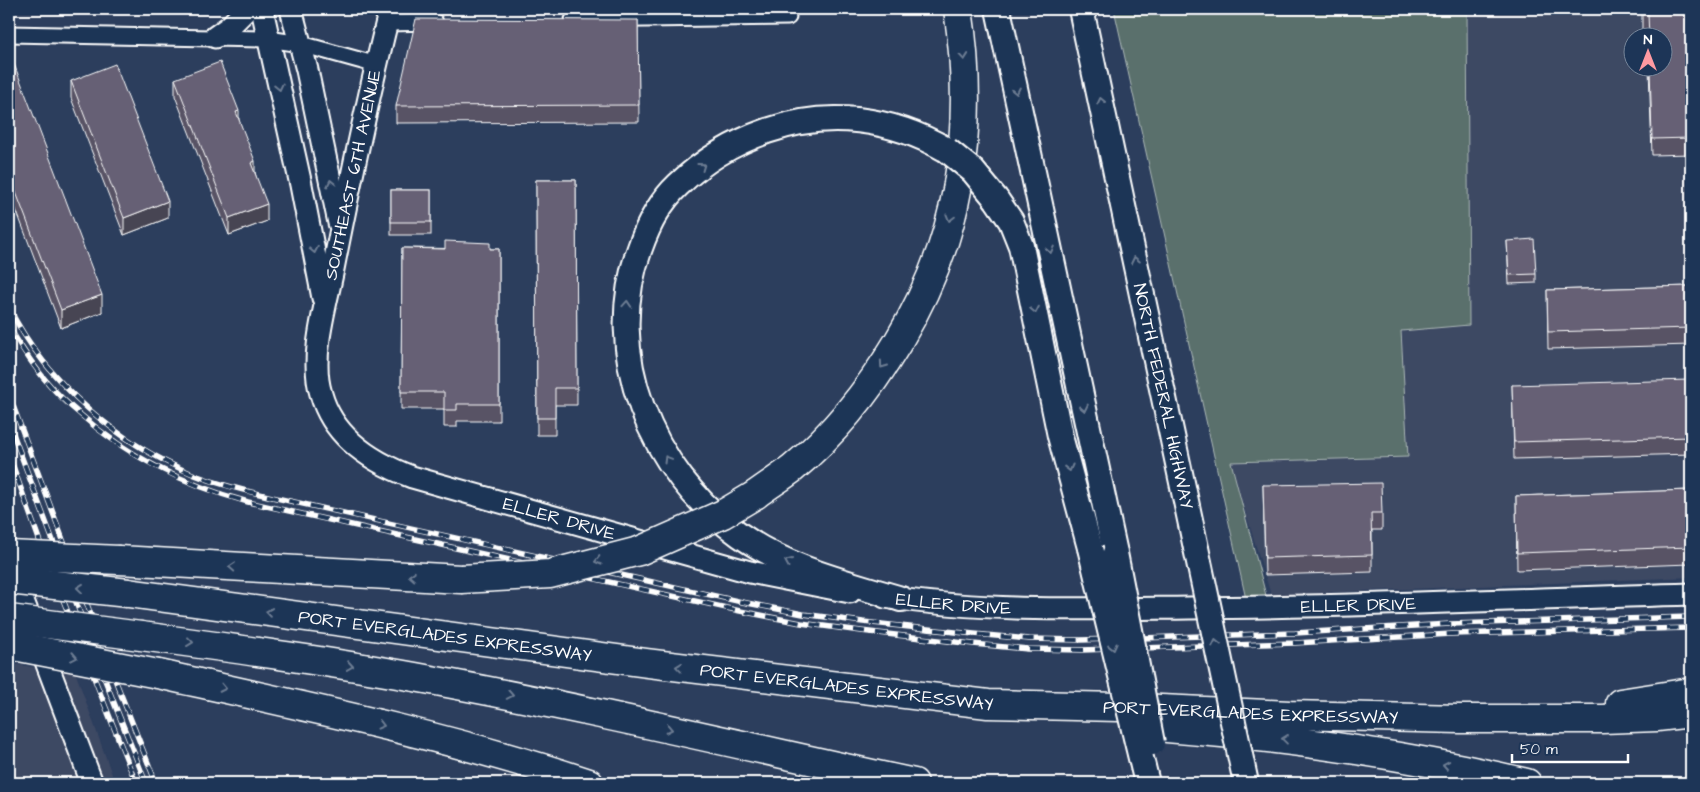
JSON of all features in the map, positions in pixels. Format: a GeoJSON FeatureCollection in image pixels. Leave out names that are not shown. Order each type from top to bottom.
{"type":"FeatureCollection","features":[{"type":"Feature","properties":{"kind":"highway"},"geometry":{"type":"LineString","coordinates":[[9,555],[461,579],[550,574],[639,551],[723,514],[755,495],[792,469],[837,426],[865,391],[900,339],[925,289],[942,248],[957,190],[964,135],[966,74],[958,9]]}},
{"type":"Feature","properties":{"kind":"highway","name":"PORT EVERGLADES EXPRESSWAY"},"geometry":{"type":"LineString","coordinates":[[9,580],[128,593],[637,662],[988,704],[1460,720],[1602,719],[1657,717],[1691,713]]}},
{"type":"Feature","properties":{"kind":"highway"},"geometry":{"type":"LineString","coordinates":[[9,619],[304,659],[438,681],[914,783]]}},
{"type":"Feature","properties":{"kind":"highway"},"geometry":{"type":"LineString","coordinates":[[9,645],[158,674],[313,708],[489,753],[589,783]]}},
{"type":"Feature","properties":{"kind":"highway"},"geometry":{"type":"LineString","coordinates":[[1460,720],[1588,707],[1691,692]]}},
{"type":"Feature","properties":{"kind":"highway"},"geometry":{"type":"LineString","coordinates":[[988,704],[1120,723],[1251,735],[1348,748],[1456,767],[1527,783]]}},
{"type":"Feature","properties":{"kind":"main road"},"geometry":{"type":"LineString","coordinates":[[998,9],[1115,554],[1160,783]]}},
{"type":"Feature","properties":{"kind":"main road","name":"NORTH FEDERAL HIGHWAY"},"geometry":{"type":"LineString","coordinates":[[1081,9],[1246,783]]}},
{"type":"Feature","properties":{"kind":"main road"},"geometry":{"type":"LineString","coordinates":[[901,599],[802,568],[781,559],[741,536],[721,521],[694,494],[663,453],[654,437],[632,381],[627,347],[628,294],[636,258],[658,209],[678,185],[711,159],[743,141],[796,122],[816,119],[867,120],[901,128],[932,142],[947,150],[972,171],[996,199],[1017,232],[1025,260],[1059,428],[1147,783]]}},
{"type":"Feature","properties":{"kind":"street"},"geometry":{"type":"LineString","coordinates":[[215,37],[229,27],[247,9]]}},
{"type":"Feature","properties":{"kind":"street"},"geometry":{"type":"LineString","coordinates":[[262,9],[301,185],[325,308]]}},
{"type":"Feature","properties":{"kind":"street"},"geometry":{"type":"LineString","coordinates":[[291,9],[341,231]]}},
{"type":"Feature","properties":{"kind":"street"},"geometry":{"type":"LineString","coordinates":[[388,16],[451,22]]}},
{"type":"Feature","properties":{"kind":"street","name":"SOUTHEAST 6TH AVENUE"},"geometry":{"type":"LineString","coordinates":[[319,342],[388,16]]}},
{"type":"Feature","properties":{"kind":"street"},"geometry":{"type":"LineString","coordinates":[[559,20],[788,17]]}},
{"type":"Feature","properties":{"kind":"street"},"geometry":{"type":"LineString","coordinates":[[9,34],[268,39],[300,44],[377,65]]}},
{"type":"Feature","properties":{"kind":"street","name":"ELLER DRIVE"},"geometry":{"type":"LineString","coordinates":[[319,342],[316,367],[317,380],[325,407],[333,421],[344,436],[355,446],[395,471],[501,503],[750,572],[832,589],[901,599],[1037,609],[1248,608],[1691,594]]}},
{"type":"Feature","properties":{"kind":"street"},"geometry":{"type":"LineString","coordinates":[[9,564],[92,783]]}},
{"type":"Feature","properties":{"kind":"shaded area"},"geometry":{"type":"Polygon","coordinates":[[[1467,9],[1691,9],[1691,577],[1271,595],[1230,462],[1408,456],[1401,331],[1469,325],[1467,9]]]}},
{"type":"Feature","properties":{"kind":"shaded area"},"geometry":{"type":"Polygon","coordinates":[[[9,663],[76,674],[115,783],[9,783],[9,663]]]}},
{"type":"Feature","properties":{"kind":"green space"},"geometry":{"type":"Polygon","coordinates":[[[1114,9],[1467,9],[1469,325],[1401,331],[1408,457],[1231,462],[1269,607],[1248,608],[1114,9]]]}},
{"type":"Feature","properties":{"kind":"building"},"geometry":{"type":"Polygon","coordinates":[[[1642,9],[1691,9],[1691,138],[1652,139],[1650,78],[1672,78],[1672,28],[1649,28],[1648,14],[1642,14],[1642,9]]]}},
{"type":"Feature","properties":{"kind":"building"},"geometry":{"type":"Polygon","coordinates":[[[416,19],[638,20],[639,105],[396,106],[416,19]]]}},
{"type":"Feature","properties":{"kind":"building"},"geometry":{"type":"Polygon","coordinates":[[[220,62],[239,111],[236,112],[255,161],[251,163],[267,204],[229,218],[175,79],[220,62]]]}},
{"type":"Feature","properties":{"kind":"building"},"geometry":{"type":"Polygon","coordinates":[[[14,64],[102,295],[61,310],[9,174],[9,66],[14,64]]]}},
{"type":"Feature","properties":{"kind":"building"},"geometry":{"type":"Polygon","coordinates":[[[115,64],[168,201],[124,218],[71,81],[115,64]]]}},
{"type":"Feature","properties":{"kind":"building"},"geometry":{"type":"Polygon","coordinates":[[[536,180],[576,180],[577,388],[555,388],[555,418],[537,418],[536,180]]]}},
{"type":"Feature","properties":{"kind":"building"},"geometry":{"type":"Polygon","coordinates":[[[391,190],[431,190],[431,222],[391,222],[391,190]]]}},
{"type":"Feature","properties":{"kind":"building"},"geometry":{"type":"Polygon","coordinates":[[[1534,239],[1536,274],[1509,275],[1507,241],[1534,239]]]}},
{"type":"Feature","properties":{"kind":"building"},"geometry":{"type":"Polygon","coordinates":[[[445,241],[490,243],[490,249],[499,249],[499,404],[457,404],[457,410],[444,410],[444,392],[401,392],[402,248],[445,249],[445,241]]]}},
{"type":"Feature","properties":{"kind":"building"},"geometry":{"type":"Polygon","coordinates":[[[1691,286],[1691,328],[1548,332],[1547,290],[1691,286]]]}},
{"type":"Feature","properties":{"kind":"building"},"geometry":{"type":"Polygon","coordinates":[[[1689,380],[1691,437],[1514,442],[1512,385],[1689,380]]]}},
{"type":"Feature","properties":{"kind":"building"},"geometry":{"type":"Polygon","coordinates":[[[1381,483],[1382,513],[1371,513],[1372,555],[1265,558],[1263,485],[1381,483]]]}},
{"type":"Feature","properties":{"kind":"building"},"geometry":{"type":"Polygon","coordinates":[[[1691,490],[1691,547],[1517,553],[1516,496],[1691,490]]]}},
{"type":"Feature","properties":{"kind":"railway"},"geometry":{"type":"LineString","coordinates":[[9,308],[25,336],[44,362],[64,386],[87,408],[139,446],[166,462],[195,475],[223,485],[272,497],[803,614],[974,634],[1029,639],[1081,640],[1295,633],[1450,624],[1691,617]]}},
{"type":"Feature","properties":{"kind":"railway"},"geometry":{"type":"LineString","coordinates":[[9,327],[43,377],[81,415],[139,457],[202,487],[248,502],[801,623],[973,644],[1028,649],[1082,650],[1295,643],[1452,634],[1691,628]]}},
{"type":"Feature","properties":{"kind":"railway"},"geometry":{"type":"LineString","coordinates":[[9,395],[116,682],[156,783]]}},
{"type":"Feature","properties":{"kind":"railway"},"geometry":{"type":"LineString","coordinates":[[9,423],[105,680],[146,783]]}},
{"type":"Feature","properties":{"kind":"railway"},"geometry":{"type":"LineString","coordinates":[[9,455],[40,542],[136,783]]}}]}
